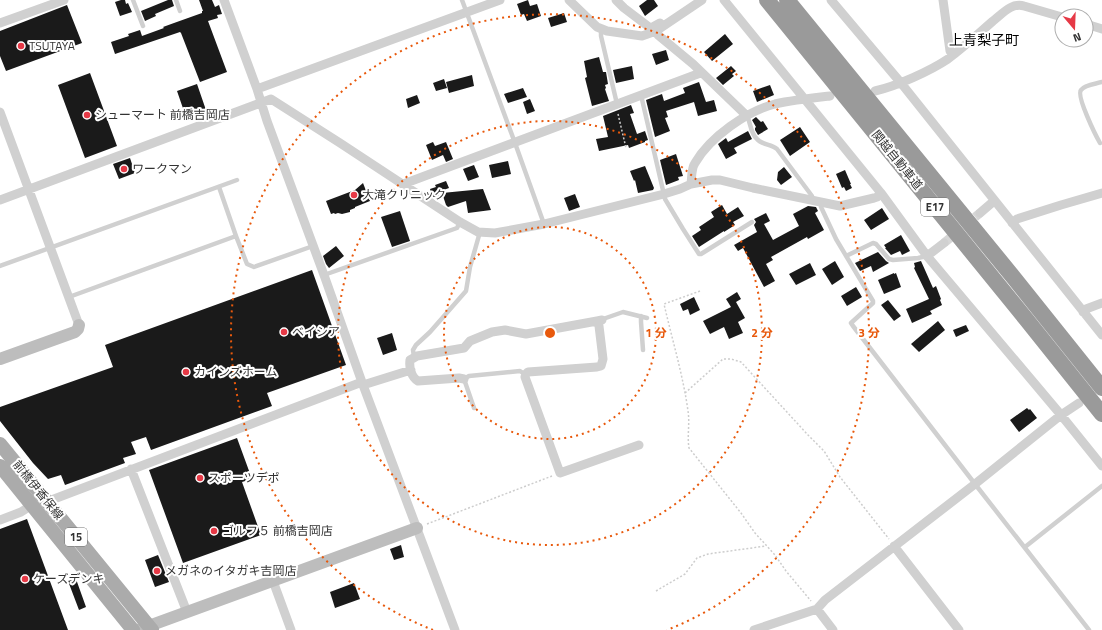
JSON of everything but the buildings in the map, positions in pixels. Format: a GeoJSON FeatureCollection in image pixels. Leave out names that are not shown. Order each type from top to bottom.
{"type":"FeatureCollection","features":[{"type":"Feature","properties":{"kind":"highway","name":"関越自動車道"},"geometry":{"type":"LineString","coordinates":[[767,0],[1102,414]]}},
{"type":"Feature","properties":{"kind":"highway","name":"関越自動車道"},"geometry":{"type":"LineString","coordinates":[[787,0],[1102,388]]}},
{"type":"Feature","properties":{"kind":"main road","name":"前橋伊香保線"},"geometry":{"type":"LineString","coordinates":[[0,444],[146,629]]}},
{"type":"Feature","properties":{"kind":"main road","name":"前橋伊香保線"},"geometry":{"type":"LineString","coordinates":[[0,466],[132,630]]}},
{"type":"Feature","properties":{"kind":"street"},"geometry":{"type":"LineString","coordinates":[[0,24],[64,0]]}},
{"type":"Feature","properties":{"kind":"street"},"geometry":{"type":"LineString","coordinates":[[224,0],[363,384],[455,630]]}},
{"type":"Feature","properties":{"kind":"street"},"geometry":{"type":"LineString","coordinates":[[257,89],[500,0]]}},
{"type":"Feature","properties":{"kind":"street"},"geometry":{"type":"LineString","coordinates":[[569,0],[594,25],[601,29],[642,36],[656,31],[702,0]]}},
{"type":"Feature","properties":{"kind":"street"},"geometry":{"type":"LineString","coordinates":[[616,0],[624,8],[651,28],[694,0]]}},
{"type":"Feature","properties":{"kind":"street"},"geometry":{"type":"LineString","coordinates":[[724,0],[881,193],[927,256],[1061,414],[1102,466]]}},
{"type":"Feature","properties":{"kind":"street"},"geometry":{"type":"LineString","coordinates":[[831,0],[901,83],[1102,335]]}},
{"type":"Feature","properties":{"kind":"street"},"geometry":{"type":"LineString","coordinates":[[944,0],[950,51],[953,55]]}},
{"type":"Feature","properties":{"kind":"street"},"geometry":{"type":"LineString","coordinates":[[875,91],[901,83],[932,68],[953,55],[1003,13],[1019,2],[1054,14]]}},
{"type":"Feature","properties":{"kind":"street"},"geometry":{"type":"LineString","coordinates":[[656,31],[658,35],[693,64],[747,116]]}},
{"type":"Feature","properties":{"kind":"street"},"geometry":{"type":"LineString","coordinates":[[404,185],[698,74],[699,71]]}},
{"type":"Feature","properties":{"kind":"street"},"geometry":{"type":"LineString","coordinates":[[691,184],[693,169],[699,157],[712,142],[726,130],[747,116],[775,104],[830,96]]}},
{"type":"Feature","properties":{"kind":"street"},"geometry":{"type":"LineString","coordinates":[[0,200],[268,100],[273,100],[340,142],[469,228],[480,232],[495,233],[544,224],[664,194],[691,184],[708,180],[720,180],[840,206],[878,197],[881,193]]}},
{"type":"Feature","properties":{"kind":"street"},"geometry":{"type":"LineString","coordinates":[[0,112],[79,325],[75,332],[0,359]]}},
{"type":"Feature","properties":{"kind":"street"},"geometry":{"type":"LineString","coordinates":[[1012,223],[1017,219],[1102,193]]}},
{"type":"Feature","properties":{"kind":"street"},"geometry":{"type":"LineString","coordinates":[[980,213],[994,201]]}},
{"type":"Feature","properties":{"kind":"street"},"geometry":{"type":"LineString","coordinates":[[927,256],[944,243]]}},
{"type":"Feature","properties":{"kind":"street"},"geometry":{"type":"LineString","coordinates":[[1083,312],[1086,309],[1102,303]]}},
{"type":"Feature","properties":{"kind":"street"},"geometry":{"type":"LineString","coordinates":[[464,379],[459,378],[418,381],[414,378],[410,360],[414,357],[464,348],[470,341],[492,332],[505,330],[526,334],[600,320],[599,326],[603,359],[601,366],[528,372],[525,377],[560,473],[639,445]]}},
{"type":"Feature","properties":{"kind":"street"},"geometry":{"type":"LineString","coordinates":[[48,503],[54,499],[131,469],[363,384],[411,370]]}},
{"type":"Feature","properties":{"kind":"street"},"geometry":{"type":"LineString","coordinates":[[754,630],[817,608],[825,600],[1061,414],[1079,403]]}},
{"type":"Feature","properties":{"kind":"street"},"geometry":{"type":"LineString","coordinates":[[131,469],[186,612]]}},
{"type":"Feature","properties":{"kind":"street"},"geometry":{"type":"LineString","coordinates":[[0,520],[32,506]]}},
{"type":"Feature","properties":{"kind":"street"},"geometry":{"type":"LineString","coordinates":[[146,629],[186,612],[417,528]]}},
{"type":"Feature","properties":{"kind":"street"},"geometry":{"type":"LineString","coordinates":[[894,546],[959,630]]}},
{"type":"Feature","properties":{"kind":"street"},"geometry":{"type":"LineString","coordinates":[[273,580],[291,630]]}},
{"type":"Feature","properties":{"kind":"street"},"geometry":{"type":"LineString","coordinates":[[817,608],[834,630]]}},
{"type":"Feature","properties":{"kind":"lane"},"geometry":{"type":"LineString","coordinates":[[133,0],[143,26]]}},
{"type":"Feature","properties":{"kind":"lane"},"geometry":{"type":"LineString","coordinates":[[176,0],[180,11]]}},
{"type":"Feature","properties":{"kind":"lane"},"geometry":{"type":"LineString","coordinates":[[462,0],[544,224]]}},
{"type":"Feature","properties":{"kind":"lane"},"geometry":{"type":"LineString","coordinates":[[601,29],[601,36],[617,104]]}},
{"type":"Feature","properties":{"kind":"lane"},"geometry":{"type":"LineString","coordinates":[[1100,143],[1089,121],[1080,94],[1084,87],[1102,82]]}},
{"type":"Feature","properties":{"kind":"lane"},"geometry":{"type":"LineString","coordinates":[[641,95],[665,199],[699,254],[752,222]]}},
{"type":"Feature","properties":{"kind":"lane"},"geometry":{"type":"LineString","coordinates":[[747,116],[750,122],[751,130],[756,139],[777,149],[812,196],[811,200]]}},
{"type":"Feature","properties":{"kind":"lane"},"geometry":{"type":"LineString","coordinates":[[0,266],[237,180]]}},
{"type":"Feature","properties":{"kind":"lane"},"geometry":{"type":"LineString","coordinates":[[218,187],[247,264],[254,267],[313,246]]}},
{"type":"Feature","properties":{"kind":"lane"},"geometry":{"type":"LineString","coordinates":[[821,203],[821,208],[825,218],[873,301],[873,303],[851,323],[974,484],[1089,630]]}},
{"type":"Feature","properties":{"kind":"lane"},"geometry":{"type":"LineString","coordinates":[[324,275],[457,228],[460,222]]}},
{"type":"Feature","properties":{"kind":"lane"},"geometry":{"type":"LineString","coordinates":[[414,357],[413,350],[416,345],[430,332],[466,291],[470,267],[480,232]]}},
{"type":"Feature","properties":{"kind":"lane"},"geometry":{"type":"LineString","coordinates":[[69,297],[236,236]]}},
{"type":"Feature","properties":{"kind":"lane"},"geometry":{"type":"LineString","coordinates":[[846,256],[873,243],[893,260],[927,256]]}},
{"type":"Feature","properties":{"kind":"lane"},"geometry":{"type":"LineString","coordinates":[[600,320],[623,312],[647,318]]}},
{"type":"Feature","properties":{"kind":"lane"},"geometry":{"type":"LineString","coordinates":[[642,316],[643,350]]}},
{"type":"Feature","properties":{"kind":"lane"},"geometry":{"type":"LineString","coordinates":[[474,408],[464,379],[469,376],[520,371],[526,375]]}},
{"type":"Feature","properties":{"kind":"lane"},"geometry":{"type":"LineString","coordinates":[[1025,547],[1102,486]]}},
{"type":"Feature","properties":{"kind":"path"},"geometry":{"type":"LineString","coordinates":[[617,104],[626,148]]}},
{"type":"Feature","properties":{"kind":"path"},"geometry":{"type":"LineString","coordinates":[[700,291],[664,304],[689,413],[689,448],[817,608]]}},
{"type":"Feature","properties":{"kind":"path"},"geometry":{"type":"LineString","coordinates":[[685,393],[723,359],[731,359],[741,362],[824,451],[840,476],[894,546]]}},
{"type":"Feature","properties":{"kind":"path"},"geometry":{"type":"LineString","coordinates":[[417,528],[560,473]]}},
{"type":"Feature","properties":{"kind":"path"},"geometry":{"type":"LineString","coordinates":[[656,591],[685,574],[699,557],[708,554],[767,546]]}},
{"type":"Feature","properties":{"kind":"tunnel"},"geometry":{"type":"LineString","coordinates":[[944,243],[980,213]]}},
{"type":"Feature","properties":{"kind":"place","name":"TSUTAYA"},"geometry":{"type":"Point","coordinates":[21,46]}},
{"type":"Feature","properties":{"kind":"place","name":"シューマート 前橋吉岡店"},"geometry":{"type":"Point","coordinates":[87,115]}},
{"type":"Feature","properties":{"kind":"place","name":"ワークマン"},"geometry":{"type":"Point","coordinates":[124,169]}},
{"type":"Feature","properties":{"kind":"place","name":"大滝クリニック"},"geometry":{"type":"Point","coordinates":[354,195]}},
{"type":"Feature","properties":{"kind":"place","name":"ベイシア"},"geometry":{"type":"Point","coordinates":[284,332]}},
{"type":"Feature","properties":{"kind":"place","name":"カインズホーム"},"geometry":{"type":"Point","coordinates":[186,372]}},
{"type":"Feature","properties":{"kind":"place","name":"スポーツデポ"},"geometry":{"type":"Point","coordinates":[200,478]}},
{"type":"Feature","properties":{"kind":"place","name":"ゴルフ５ 前橋吉岡店"},"geometry":{"type":"Point","coordinates":[214,531]}},
{"type":"Feature","properties":{"kind":"place","name":"メガネのイタガキ吉岡店"},"geometry":{"type":"Point","coordinates":[157,571]}},
{"type":"Feature","properties":{"kind":"place","name":"ケーズデンキ"},"geometry":{"type":"Point","coordinates":[25,579]}},
{"type":"Feature","properties":{"kind":"district","name":"上青梨子町"},"geometry":{"type":"Point","coordinates":[984,40]}}]}
